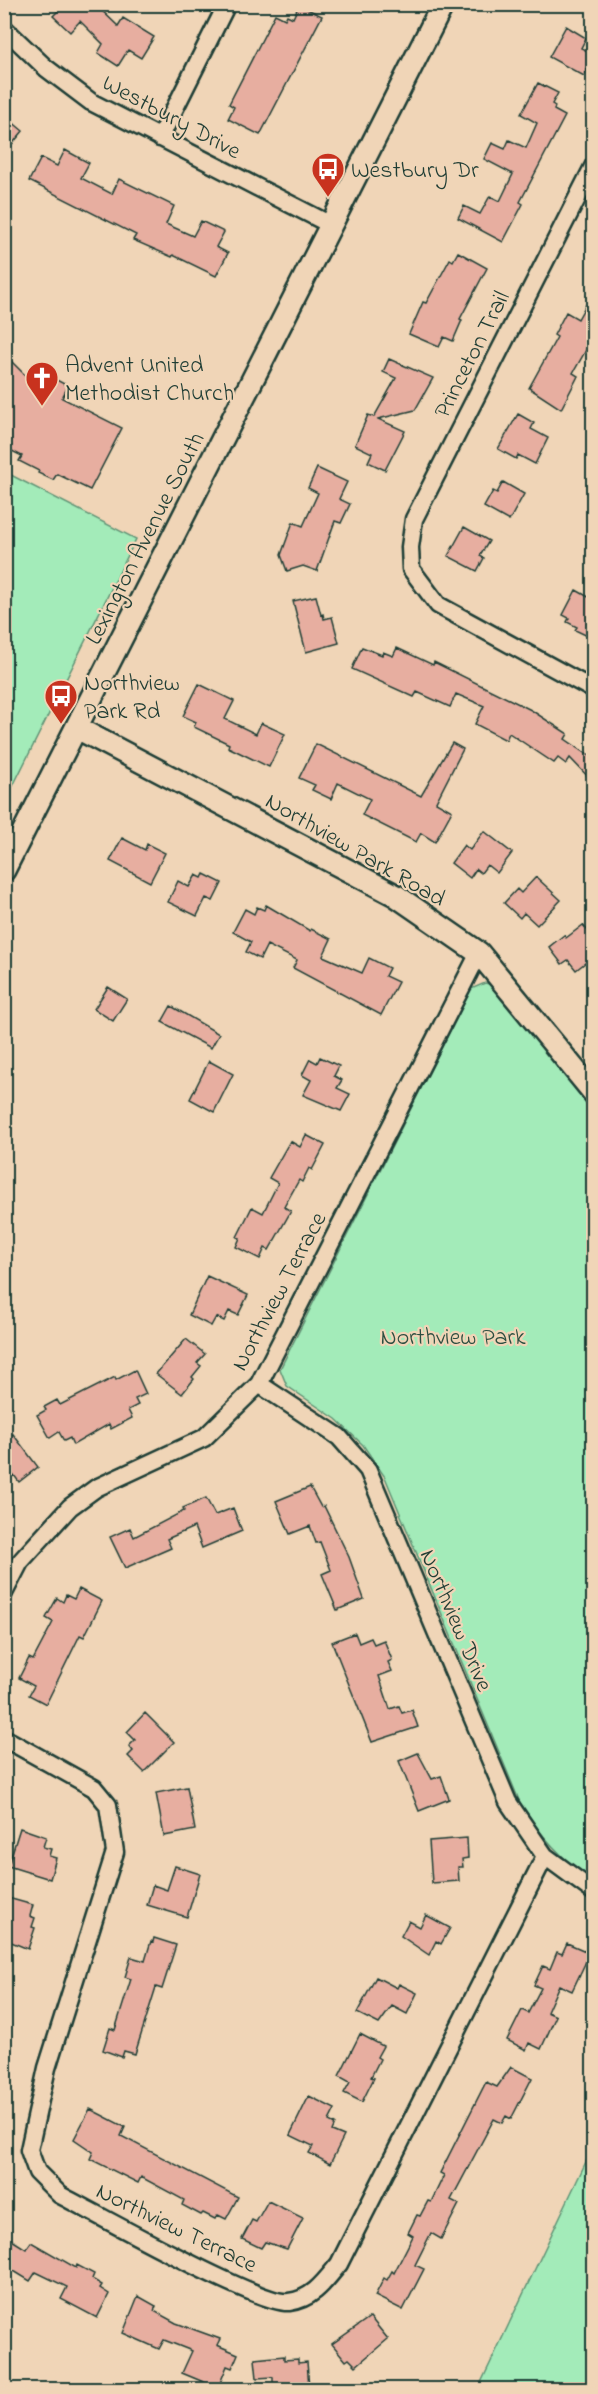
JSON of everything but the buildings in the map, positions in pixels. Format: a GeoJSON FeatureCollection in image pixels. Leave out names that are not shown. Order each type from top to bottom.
{"type":"FeatureCollection","features":[{"type":"Feature","properties":{"kind":"street"},"geometry":{"type":"LineString","coordinates":[[159,138],[227,4]]}},
{"type":"Feature","properties":{"kind":"street","name":"Lexington Avenue South"},"geometry":{"type":"LineString","coordinates":[[4,870],[443,4]]}},
{"type":"Feature","properties":{"kind":"street","name":"Westbury Drive"},"geometry":{"type":"LineString","coordinates":[[4,28],[46,68],[91,102],[331,225]]}},
{"type":"Feature","properties":{"kind":"street","name":"Princeton Trail"},"geometry":{"type":"LineString","coordinates":[[594,165],[414,519],[410,547],[411,569],[438,605],[594,690]]}},
{"type":"Feature","properties":{"kind":"street","name":"Northview Park Road"},"geometry":{"type":"LineString","coordinates":[[77,728],[395,895],[479,953],[594,1093]]}},
{"type":"Feature","properties":{"kind":"street","name":"Northview Terrace"},"geometry":{"type":"LineString","coordinates":[[4,1593],[20,1562],[70,1507],[96,1488],[204,1438],[259,1384],[479,953]]}},
{"type":"Feature","properties":{"kind":"street","name":"Northview Drive"},"geometry":{"type":"LineString","coordinates":[[259,1384],[339,1437],[368,1470],[508,1802],[545,1856],[594,1892]]}},
{"type":"Feature","properties":{"kind":"street","name":"Northview Terrace"},"geometry":{"type":"LineString","coordinates":[[4,1738],[94,1788],[108,1805],[115,1852],[47,2068],[29,2150],[37,2172],[60,2195],[238,2287],[288,2303],[313,2294],[339,2264],[545,1856]]}},
{"type":"Feature","properties":{"kind":"green space"},"geometry":{"type":"Polygon","coordinates":[[[5,472],[136,539],[5,802],[5,472]]]}},
{"type":"Feature","properties":{"kind":"green space","name":"Northview Park"},"geometry":{"type":"Polygon","coordinates":[[[485,983],[493,985],[593,1112],[593,1882],[553,1847],[521,1805],[385,1477],[363,1445],[336,1419],[287,1386],[280,1369],[471,989],[485,983]]]}},
{"type":"Feature","properties":{"kind":"green space"},"geometry":{"type":"Polygon","coordinates":[[[593,2147],[593,2389],[478,2389],[593,2147]]]}},
{"type":"Feature","properties":{"kind":"place","name":"Westbury Dr"},"geometry":{"type":"Point","coordinates":[328,198]}},
{"type":"Feature","properties":{"kind":"place","name":"Advent United Methodist Church"},"geometry":{"type":"Point","coordinates":[42,407]}},
{"type":"Feature","properties":{"kind":"place","name":"Northview Park Rd"},"geometry":{"type":"Point","coordinates":[61,725]}}]}
